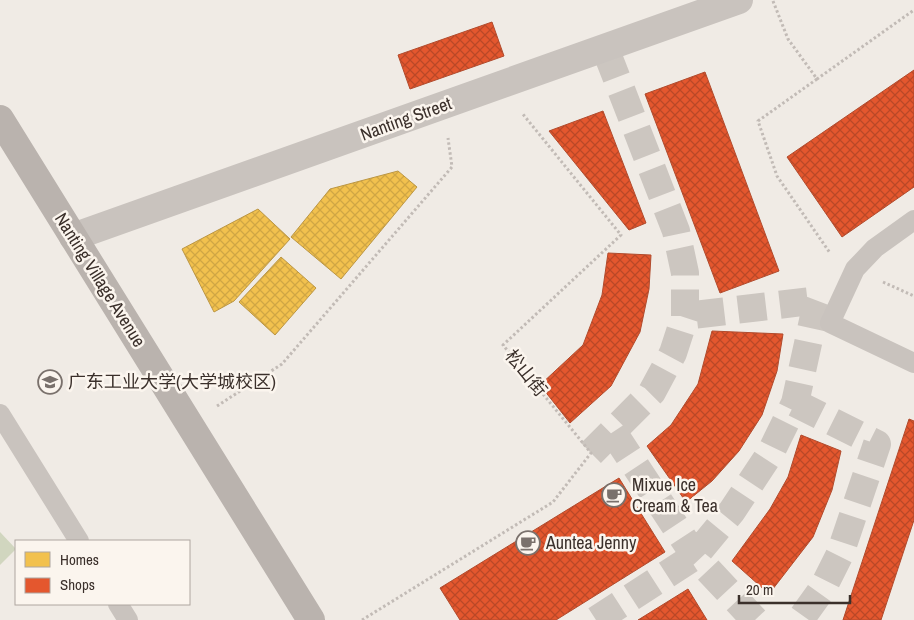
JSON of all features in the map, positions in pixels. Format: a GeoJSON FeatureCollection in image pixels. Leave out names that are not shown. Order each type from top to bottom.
{"type":"FeatureCollection","features":[{"type":"Feature","properties":{"kind":"street","name":"Nanting Street"},"geometry":{"type":"LineString","coordinates":[[73,237],[739,0]]}},
{"type":"Feature","properties":{"kind":"street","name":"Nanting Village Avenue"},"geometry":{"type":"LineString","coordinates":[[0,119],[311,620]]}},
{"type":"Feature","properties":{"kind":"lane"},"geometry":{"type":"LineString","coordinates":[[914,220],[875,248],[855,269],[830,323],[914,363]]}},
{"type":"Feature","properties":{"kind":"lane"},"geometry":{"type":"LineString","coordinates":[[0,414],[78,540]]}},
{"type":"Feature","properties":{"kind":"lane"},"geometry":{"type":"LineString","coordinates":[[119,605],[128,620]]}},
{"type":"Feature","properties":{"kind":"path"},"geometry":{"type":"LineString","coordinates":[[773,0],[788,39],[816,79]]}},
{"type":"Feature","properties":{"kind":"path"},"geometry":{"type":"LineString","coordinates":[[831,254],[777,176],[758,121],[914,10]]}},
{"type":"Feature","properties":{"kind":"path","name":"松山街"},"geometry":{"type":"LineString","coordinates":[[362,620],[553,502],[591,453],[503,345],[621,235],[500,85]]}},
{"type":"Feature","properties":{"kind":"path"},"geometry":{"type":"LineString","coordinates":[[189,424],[282,364],[452,167],[443,106]]}},
{"type":"Feature","properties":{"kind":"green space"},"geometry":{"type":"Polygon","coordinates":[[[0,532],[15,550],[0,565],[0,532]]]}},
{"type":"Feature","properties":{"kind":"building: Homes"},"geometry":{"type":"Polygon","coordinates":[[[398,171],[417,187],[341,279],[291,237],[330,189],[398,171]]]}},
{"type":"Feature","properties":{"kind":"building: Homes"},"geometry":{"type":"Polygon","coordinates":[[[258,209],[290,239],[234,301],[214,312],[182,249],[258,209]]]}},
{"type":"Feature","properties":{"kind":"building: Homes"},"geometry":{"type":"Polygon","coordinates":[[[281,257],[316,288],[275,335],[239,302],[281,257]]]}},
{"type":"Feature","properties":{"kind":"building: Shops"},"geometry":{"type":"Polygon","coordinates":[[[492,22],[504,56],[410,89],[398,55],[492,22]]]}},
{"type":"Feature","properties":{"kind":"building: Shops"},"geometry":{"type":"Polygon","coordinates":[[[914,70],[914,187],[842,237],[787,157],[914,70]]]}},
{"type":"Feature","properties":{"kind":"building: Shops"},"geometry":{"type":"Polygon","coordinates":[[[705,72],[779,271],[720,293],[645,94],[705,72]]]}},
{"type":"Feature","properties":{"kind":"building: Shops"},"geometry":{"type":"Polygon","coordinates":[[[603,111],[646,223],[629,230],[549,131],[603,111]]]}},
{"type":"Feature","properties":{"kind":"building: Shops"},"geometry":{"type":"Polygon","coordinates":[[[608,253],[651,255],[649,289],[640,332],[611,386],[570,423],[540,385],[583,345],[602,295],[608,253]]]}},
{"type":"Feature","properties":{"kind":"building: Shops"},"geometry":{"type":"Polygon","coordinates":[[[712,331],[783,334],[777,371],[762,415],[739,451],[712,481],[686,502],[647,446],[671,425],[698,384],[712,331]]]}},
{"type":"Feature","properties":{"kind":"building: Shops"},"geometry":{"type":"Polygon","coordinates":[[[909,419],[914,421],[914,520],[881,620],[843,620],[909,419]]]}},
{"type":"Feature","properties":{"kind":"building: Shops"},"geometry":{"type":"Polygon","coordinates":[[[801,435],[841,451],[832,490],[813,537],[769,594],[732,561],[770,509],[788,477],[801,435]]]}},
{"type":"Feature","properties":{"kind":"building: Shops"},"geometry":{"type":"Polygon","coordinates":[[[619,478],[665,552],[556,620],[460,620],[440,588],[619,478]]]}},
{"type":"Feature","properties":{"kind":"building: Shops"},"geometry":{"type":"Polygon","coordinates":[[[688,589],[707,620],[638,620],[688,589]]]}},
{"type":"Feature","properties":{"kind":"tunnel"},"geometry":{"type":"LineString","coordinates":[[591,453],[652,392],[673,353],[685,316],[685,273],[676,231],[605,48]]}},
{"type":"Feature","properties":{"kind":"tunnel"},"geometry":{"type":"LineString","coordinates":[[596,620],[695,556],[732,511],[771,452],[795,403],[814,316],[820,300],[685,316]]}},
{"type":"Feature","properties":{"kind":"tunnel"},"geometry":{"type":"LineString","coordinates":[[795,403],[877,444],[840,554],[823,588],[800,620]]}},
{"type":"Feature","properties":{"kind":"tunnel"},"geometry":{"type":"LineString","coordinates":[[613,432],[695,556],[755,620]]}},
{"type":"Feature","properties":{"kind":"place","name":"广东工业大学(大学城校区)"},"geometry":{"type":"Point","coordinates":[50,382]}},
{"type":"Feature","properties":{"kind":"place","name":"Mixue Ice Cream & Tea"},"geometry":{"type":"Point","coordinates":[614,495]}},
{"type":"Feature","properties":{"kind":"place","name":"Auntea Jenny"},"geometry":{"type":"Point","coordinates":[528,543]}}]}
